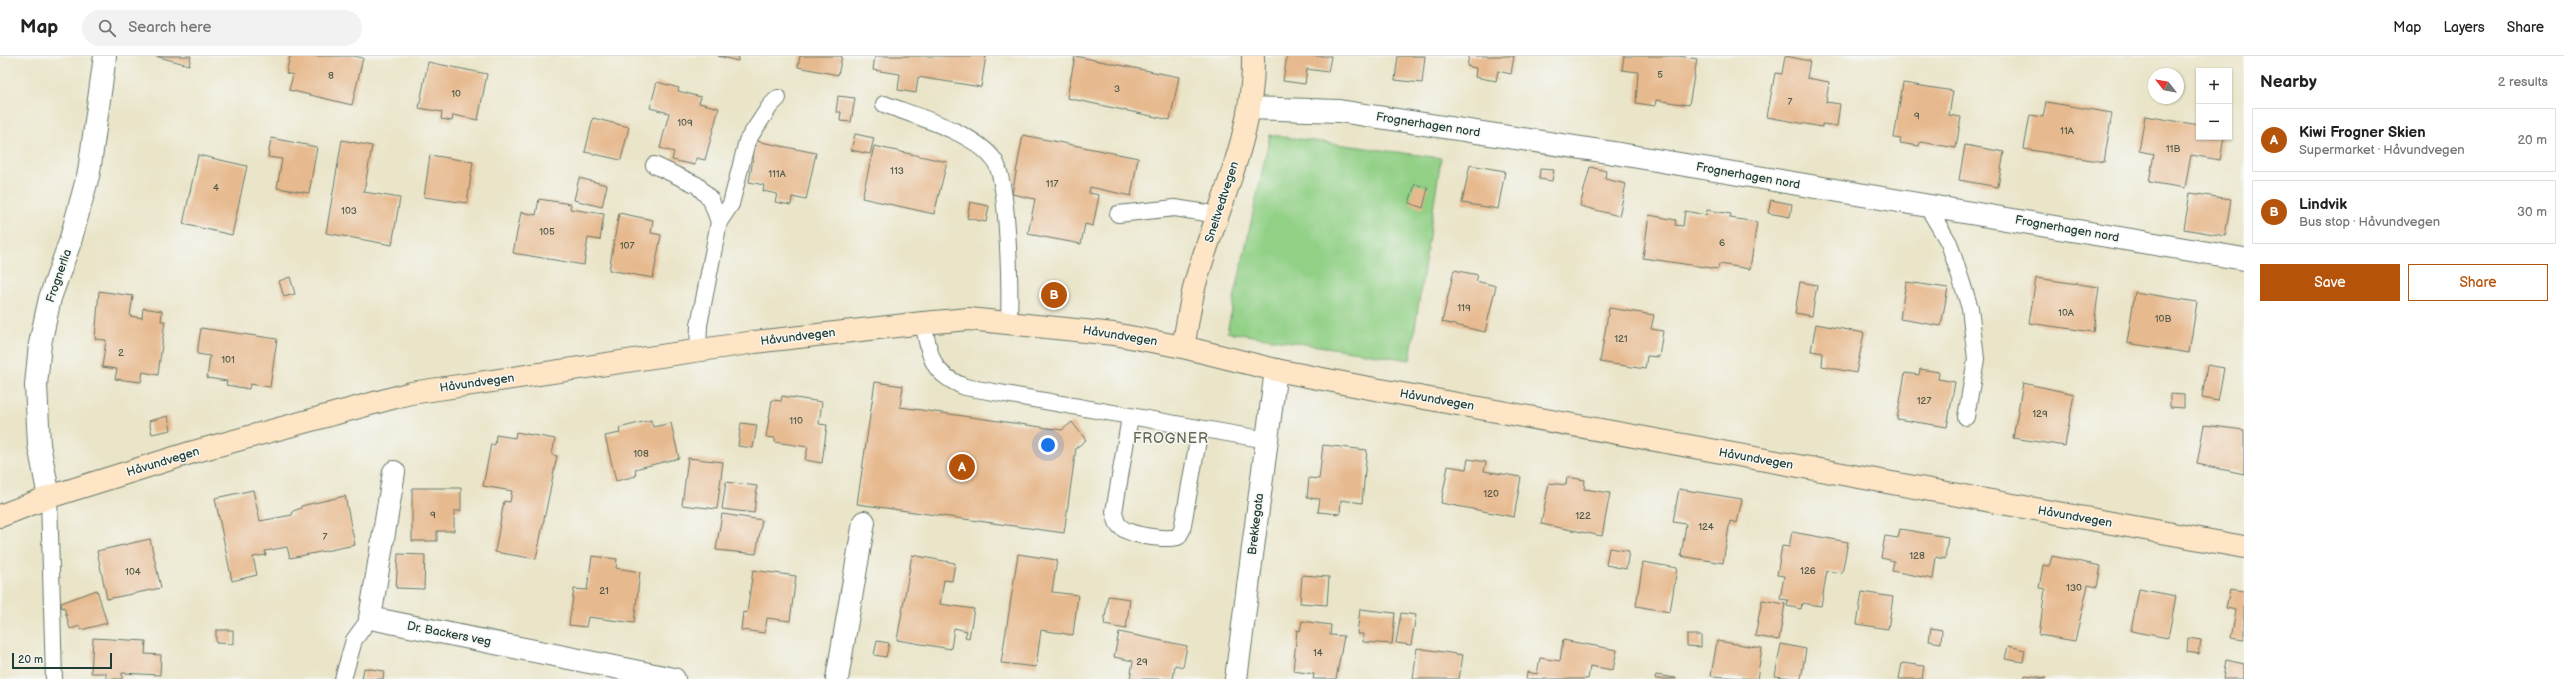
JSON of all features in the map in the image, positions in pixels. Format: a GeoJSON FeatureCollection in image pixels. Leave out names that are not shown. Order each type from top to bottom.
{"type":"FeatureCollection","features":[{"type":"Feature","properties":{"kind":"main road","name":"Sneltvedtvegen"},"geometry":{"type":"LineString","coordinates":[[1183,347],[1195,285],[1240,148],[1250,108],[1254,79],[1253,56]]}},
{"type":"Feature","properties":{"kind":"main road","name":"Håvundvegen"},"geometry":{"type":"LineString","coordinates":[[0,516],[49,497],[193,452],[411,393],[698,351],[923,323],[969,319],[1114,334],[1183,347],[1276,370],[2244,547]]}},
{"type":"Feature","properties":{"kind":"street","name":"Frognerlia"},"geometry":{"type":"LineString","coordinates":[[49,497],[39,445],[36,385],[40,344],[50,298],[70,242],[89,172],[104,56]]}},
{"type":"Feature","properties":{"kind":"street","name":"Frognerhagen nord"},"geometry":{"type":"LineString","coordinates":[[1250,108],[1339,111],[1614,153],[2244,259]]}},
{"type":"Feature","properties":{"kind":"street","name":"Brekkegata"},"geometry":{"type":"LineString","coordinates":[[1236,679],[1276,370]]}},
{"type":"Feature","properties":{"kind":"street"},"geometry":{"type":"LineString","coordinates":[[370,618],[394,472]]}},
{"type":"Feature","properties":{"kind":"street"},"geometry":{"type":"LineString","coordinates":[[837,679],[864,522]]}},
{"type":"Feature","properties":{"kind":"street","name":"Dr. Backers veg"},"geometry":{"type":"LineString","coordinates":[[370,618],[674,679]]}},
{"type":"Feature","properties":{"kind":"lane"},"geometry":{"type":"LineString","coordinates":[[698,351],[699,325],[719,222],[731,204],[747,141],[770,106],[778,98]]}},
{"type":"Feature","properties":{"kind":"lane"},"geometry":{"type":"LineString","coordinates":[[884,104],[949,128],[981,147],[995,160],[1001,180],[1011,284],[1008,322]]}},
{"type":"Feature","properties":{"kind":"lane"},"geometry":{"type":"LineString","coordinates":[[654,165],[697,185],[712,200],[719,222]]}},
{"type":"Feature","properties":{"kind":"lane"},"geometry":{"type":"LineString","coordinates":[[1927,206],[1950,243],[1970,308],[1976,359],[1966,417]]}},
{"type":"Feature","properties":{"kind":"lane"},"geometry":{"type":"LineString","coordinates":[[1118,214],[1175,208],[1218,215]]}},
{"type":"Feature","properties":{"kind":"lane"},"geometry":{"type":"LineString","coordinates":[[923,323],[933,363],[947,379],[965,387],[1200,430],[1267,440]]}},
{"type":"Feature","properties":{"kind":"lane"},"geometry":{"type":"LineString","coordinates":[[1130,417],[1114,512],[1118,524],[1128,532],[1168,539],[1178,537],[1182,530],[1200,430]]}},
{"type":"Feature","properties":{"kind":"lane"},"geometry":{"type":"LineString","coordinates":[[49,497],[54,679]]}},
{"type":"Feature","properties":{"kind":"lane"},"geometry":{"type":"LineString","coordinates":[[343,679],[354,640],[370,618]]}},
{"type":"Feature","properties":{"kind":"green space"},"geometry":{"type":"Polygon","coordinates":[[[1270,135],[1441,158],[1410,360],[1227,332],[1270,135]]]}},
{"type":"Feature","properties":{"kind":"building"},"geometry":{"type":"Polygon","coordinates":[[[155,56],[191,56],[189,65],[155,56]]]}},
{"type":"Feature","properties":{"kind":"building"},"geometry":{"type":"Polygon","coordinates":[[[290,56],[354,56],[363,58],[352,105],[289,90],[293,75],[286,73],[290,56]]]}},
{"type":"Feature","properties":{"kind":"building"},"geometry":{"type":"Polygon","coordinates":[[[718,56],[739,56],[738,61],[718,56]]]}},
{"type":"Feature","properties":{"kind":"building"},"geometry":{"type":"Polygon","coordinates":[[[800,56],[842,56],[838,75],[798,67],[800,56]]]}},
{"type":"Feature","properties":{"kind":"building"},"geometry":{"type":"Polygon","coordinates":[[[875,56],[986,56],[981,87],[918,77],[916,93],[898,90],[900,74],[873,70],[875,56]]]}},
{"type":"Feature","properties":{"kind":"building"},"geometry":{"type":"Polygon","coordinates":[[[1075,56],[1179,77],[1170,120],[1067,98],[1075,56]]]}},
{"type":"Feature","properties":{"kind":"building"},"geometry":{"type":"Polygon","coordinates":[[[1287,56],[1331,56],[1328,72],[1307,69],[1305,84],[1283,81],[1287,56]]]}},
{"type":"Feature","properties":{"kind":"building"},"geometry":{"type":"Polygon","coordinates":[[[1398,56],[1425,56],[1422,83],[1395,80],[1398,56]]]}},
{"type":"Feature","properties":{"kind":"building"},"geometry":{"type":"Polygon","coordinates":[[[1469,56],[1514,56],[1511,74],[1498,71],[1496,81],[1475,77],[1476,68],[1467,66],[1469,56]]]}},
{"type":"Feature","properties":{"kind":"building"},"geometry":{"type":"Polygon","coordinates":[[[1624,56],[1679,56],[1697,59],[1689,105],[1656,100],[1655,106],[1636,103],[1638,72],[1622,70],[1624,56]]]}},
{"type":"Feature","properties":{"kind":"building"},"geometry":{"type":"Polygon","coordinates":[[[1785,56],[1810,61],[1807,78],[1829,82],[1826,102],[1840,104],[1837,126],[1822,124],[1822,127],[1767,117],[1775,73],[1782,74],[1785,56]]]}},
{"type":"Feature","properties":{"kind":"building"},"geometry":{"type":"Polygon","coordinates":[[[428,62],[487,74],[478,120],[453,115],[452,121],[441,119],[442,112],[419,108],[428,62]]]}},
{"type":"Feature","properties":{"kind":"building"},"geometry":{"type":"Polygon","coordinates":[[[657,82],[679,88],[678,91],[701,97],[699,103],[719,108],[705,160],[696,158],[695,165],[672,160],[674,152],[660,148],[669,113],[650,108],[657,82]]]}},
{"type":"Feature","properties":{"kind":"building"},"geometry":{"type":"Polygon","coordinates":[[[1903,83],[1953,91],[1949,115],[1961,117],[1956,148],[1920,142],[1919,146],[1900,143],[1901,139],[1894,138],[1903,83]]]}},
{"type":"Feature","properties":{"kind":"building"},"geometry":{"type":"Polygon","coordinates":[[[838,96],[855,98],[851,122],[840,121],[841,112],[836,112],[838,96]]]}},
{"type":"Feature","properties":{"kind":"building"},"geometry":{"type":"Polygon","coordinates":[[[2046,102],[2112,113],[2104,162],[2024,149],[2030,115],[2043,117],[2046,102]]]}},
{"type":"Feature","properties":{"kind":"building"},"geometry":{"type":"Polygon","coordinates":[[[2145,116],[2196,124],[2196,140],[2223,140],[2220,160],[2191,155],[2185,188],[2149,182],[2154,154],[2139,151],[2145,116]]]}},
{"type":"Feature","properties":{"kind":"building"},"geometry":{"type":"Polygon","coordinates":[[[593,118],[629,127],[621,160],[585,152],[593,118]]]}},
{"type":"Feature","properties":{"kind":"building"},"geometry":{"type":"Polygon","coordinates":[[[855,134],[874,138],[870,154],[851,150],[855,134]]]}},
{"type":"Feature","properties":{"kind":"building"},"geometry":{"type":"Polygon","coordinates":[[[1023,135],[1138,158],[1131,196],[1090,187],[1089,193],[1099,195],[1093,226],[1085,224],[1081,244],[1028,234],[1035,199],[1012,194],[1023,135]]]}},
{"type":"Feature","properties":{"kind":"building"},"geometry":{"type":"Polygon","coordinates":[[[271,138],[317,147],[309,193],[277,188],[282,159],[268,157],[271,138]]]}},
{"type":"Feature","properties":{"kind":"building"},"geometry":{"type":"Polygon","coordinates":[[[342,140],[372,146],[364,192],[400,198],[392,245],[326,233],[342,140]]]}},
{"type":"Feature","properties":{"kind":"building"},"geometry":{"type":"Polygon","coordinates":[[[756,141],[816,153],[806,200],[792,197],[791,205],[775,202],[777,194],[763,191],[764,185],[749,182],[756,141]]]}},
{"type":"Feature","properties":{"kind":"building"},"geometry":{"type":"Polygon","coordinates":[[[1965,145],[2004,152],[1998,187],[1959,180],[1965,145]]]}},
{"type":"Feature","properties":{"kind":"building"},"geometry":{"type":"Polygon","coordinates":[[[874,146],[947,162],[934,214],[862,198],[874,146]]]}},
{"type":"Feature","properties":{"kind":"building"},"geometry":{"type":"Polygon","coordinates":[[[198,155],[247,166],[232,235],[183,224],[198,155]]]}},
{"type":"Feature","properties":{"kind":"building"},"geometry":{"type":"Polygon","coordinates":[[[430,155],[473,162],[467,203],[424,197],[430,155]]]}},
{"type":"Feature","properties":{"kind":"building"},"geometry":{"type":"Polygon","coordinates":[[[1470,165],[1505,171],[1498,209],[1462,203],[1470,165]]]}},
{"type":"Feature","properties":{"kind":"building"},"geometry":{"type":"Polygon","coordinates":[[[1590,167],[1606,171],[1605,179],[1626,184],[1619,216],[1580,206],[1590,167]]]}},
{"type":"Feature","properties":{"kind":"building"},"geometry":{"type":"Polygon","coordinates":[[[1540,169],[1554,170],[1552,181],[1539,179],[1540,169]]]}},
{"type":"Feature","properties":{"kind":"building"},"geometry":{"type":"Polygon","coordinates":[[[579,178],[607,185],[602,207],[574,200],[579,178]]]}},
{"type":"Feature","properties":{"kind":"building"},"geometry":{"type":"Polygon","coordinates":[[[1415,184],[1428,188],[1423,208],[1409,203],[1415,184]]]}},
{"type":"Feature","properties":{"kind":"building"},"geometry":{"type":"Polygon","coordinates":[[[2190,193],[2231,199],[2225,236],[2184,229],[2190,193]]]}},
{"type":"Feature","properties":{"kind":"building"},"geometry":{"type":"Polygon","coordinates":[[[539,199],[571,204],[570,209],[604,214],[600,240],[588,238],[584,265],[513,253],[521,212],[536,215],[539,199]]]}},
{"type":"Feature","properties":{"kind":"building"},"geometry":{"type":"Polygon","coordinates":[[[1771,200],[1792,204],[1790,217],[1768,213],[1771,200]]]}},
{"type":"Feature","properties":{"kind":"building"},"geometry":{"type":"Polygon","coordinates":[[[970,202],[989,206],[986,222],[967,218],[970,202]]]}},
{"type":"Feature","properties":{"kind":"building"},"geometry":{"type":"Polygon","coordinates":[[[1707,210],[1731,214],[1730,218],[1757,222],[1750,269],[1719,264],[1718,269],[1643,258],[1649,215],[1676,220],[1675,225],[1683,226],[1685,211],[1706,215],[1707,210]]]}},
{"type":"Feature","properties":{"kind":"building"},"geometry":{"type":"Polygon","coordinates":[[[619,213],[653,220],[651,233],[661,235],[653,278],[609,270],[619,213]]]}},
{"type":"Feature","properties":{"kind":"building"},"geometry":{"type":"Polygon","coordinates":[[[1454,270],[1478,275],[1476,281],[1496,286],[1485,332],[1442,322],[1454,270]]]}},
{"type":"Feature","properties":{"kind":"building"},"geometry":{"type":"Polygon","coordinates":[[[290,277],[295,294],[284,297],[279,281],[290,277]]]}},
{"type":"Feature","properties":{"kind":"building"},"geometry":{"type":"Polygon","coordinates":[[[2036,278],[2099,287],[2093,332],[2029,323],[2036,278]]]}},
{"type":"Feature","properties":{"kind":"building"},"geometry":{"type":"Polygon","coordinates":[[[1800,282],[1817,285],[1812,316],[1795,313],[1800,282]]]}},
{"type":"Feature","properties":{"kind":"building"},"geometry":{"type":"Polygon","coordinates":[[[1906,282],[1948,288],[1941,326],[1900,319],[1906,282]]]}},
{"type":"Feature","properties":{"kind":"building"},"geometry":{"type":"Polygon","coordinates":[[[99,291],[133,296],[130,316],[142,318],[143,308],[162,311],[161,321],[165,321],[158,375],[143,372],[141,382],[115,379],[117,369],[102,367],[106,340],[95,339],[99,291]]]}},
{"type":"Feature","properties":{"kind":"building"},"geometry":{"type":"Polygon","coordinates":[[[2135,292],[2197,302],[2189,353],[2127,343],[2135,292]]]}},
{"type":"Feature","properties":{"kind":"building"},"geometry":{"type":"Polygon","coordinates":[[[1609,308],[1654,315],[1651,329],[1663,331],[1659,357],[1647,356],[1645,369],[1600,362],[1609,308]]]}},
{"type":"Feature","properties":{"kind":"building"},"geometry":{"type":"Polygon","coordinates":[[[1816,324],[1864,333],[1856,373],[1822,366],[1823,353],[1811,351],[1816,324]]]}},
{"type":"Feature","properties":{"kind":"building"},"geometry":{"type":"Polygon","coordinates":[[[201,328],[277,339],[270,387],[250,384],[249,389],[226,385],[227,381],[207,378],[210,356],[197,354],[201,328]]]}},
{"type":"Feature","properties":{"kind":"building"},"geometry":{"type":"Polygon","coordinates":[[[2207,365],[2224,368],[2218,401],[2202,398],[2207,365]]]}},
{"type":"Feature","properties":{"kind":"building"},"geometry":{"type":"Polygon","coordinates":[[[1920,369],[1939,372],[1938,379],[1955,382],[1947,427],[1897,419],[1905,373],[1919,375],[1920,369]]]}},
{"type":"Feature","properties":{"kind":"building"},"geometry":{"type":"Polygon","coordinates":[[[875,382],[903,386],[900,407],[1062,430],[1072,422],[1086,440],[1076,448],[1064,533],[857,504],[875,382]]]}},
{"type":"Feature","properties":{"kind":"building"},"geometry":{"type":"Polygon","coordinates":[[[2023,383],[2074,394],[2065,446],[2013,438],[2023,383]]]}},
{"type":"Feature","properties":{"kind":"building"},"geometry":{"type":"Polygon","coordinates":[[[2170,394],[2184,395],[2184,408],[2170,407],[2170,394]]]}},
{"type":"Feature","properties":{"kind":"building"},"geometry":{"type":"Polygon","coordinates":[[[782,396],[822,402],[819,424],[827,425],[822,463],[805,460],[808,447],[775,442],[775,438],[766,437],[772,400],[781,401],[782,396]]]}},
{"type":"Feature","properties":{"kind":"building"},"geometry":{"type":"Polygon","coordinates":[[[168,416],[171,430],[152,434],[149,421],[168,416]]]}},
{"type":"Feature","properties":{"kind":"building"},"geometry":{"type":"Polygon","coordinates":[[[651,420],[653,427],[671,423],[679,458],[635,469],[636,476],[616,481],[605,436],[620,433],[619,428],[651,420]]]}},
{"type":"Feature","properties":{"kind":"building"},"geometry":{"type":"Polygon","coordinates":[[[741,423],[757,425],[753,448],[738,446],[741,423]]]}},
{"type":"Feature","properties":{"kind":"building"},"geometry":{"type":"Polygon","coordinates":[[[2204,425],[2244,430],[2244,474],[2197,464],[2204,425]]]}},
{"type":"Feature","properties":{"kind":"building"},"geometry":{"type":"Polygon","coordinates":[[[516,432],[555,439],[552,455],[557,456],[536,559],[495,552],[504,501],[510,502],[512,491],[483,486],[491,444],[495,445],[496,435],[515,438],[516,432]]]}},
{"type":"Feature","properties":{"kind":"building"},"geometry":{"type":"Polygon","coordinates":[[[1323,445],[1367,450],[1362,503],[1341,500],[1340,514],[1318,512],[1320,499],[1307,498],[1309,478],[1319,479],[1323,445]]]}},
{"type":"Feature","properties":{"kind":"building"},"geometry":{"type":"Polygon","coordinates":[[[688,458],[723,462],[717,509],[682,505],[688,458]]]}},
{"type":"Feature","properties":{"kind":"building"},"geometry":{"type":"Polygon","coordinates":[[[1468,459],[1486,462],[1484,471],[1521,477],[1514,517],[1441,503],[1448,466],[1466,469],[1468,459]]]}},
{"type":"Feature","properties":{"kind":"building"},"geometry":{"type":"Polygon","coordinates":[[[1567,477],[1585,480],[1584,489],[1610,493],[1602,536],[1541,524],[1549,483],[1566,485],[1567,477]]]}},
{"type":"Feature","properties":{"kind":"building"},"geometry":{"type":"Polygon","coordinates":[[[726,482],[757,486],[754,513],[722,509],[726,482]]]}},
{"type":"Feature","properties":{"kind":"building"},"geometry":{"type":"Polygon","coordinates":[[[412,488],[461,488],[461,511],[454,511],[454,531],[437,531],[437,541],[412,541],[412,488]]]}},
{"type":"Feature","properties":{"kind":"building"},"geometry":{"type":"Polygon","coordinates":[[[1679,489],[1742,499],[1737,523],[1730,521],[1723,563],[1681,556],[1686,524],[1673,522],[1679,489]]]}},
{"type":"Feature","properties":{"kind":"building"},"geometry":{"type":"Polygon","coordinates":[[[253,490],[260,521],[292,515],[293,511],[301,508],[301,506],[345,496],[355,545],[290,558],[287,547],[265,551],[266,555],[253,557],[257,575],[232,581],[215,498],[253,490]]]}},
{"type":"Feature","properties":{"kind":"building"},"geometry":{"type":"Polygon","coordinates":[[[722,514],[762,520],[756,554],[716,550],[722,514]]]}},
{"type":"Feature","properties":{"kind":"building"},"geometry":{"type":"Polygon","coordinates":[[[1900,529],[1948,537],[1945,559],[1936,557],[1933,579],[1892,571],[1894,561],[1881,558],[1885,536],[1898,538],[1900,529]]]}},
{"type":"Feature","properties":{"kind":"building"},"geometry":{"type":"Polygon","coordinates":[[[1792,532],[1848,542],[1842,573],[1827,571],[1821,606],[1802,603],[1801,609],[1787,606],[1788,600],[1780,599],[1784,576],[1777,575],[1782,546],[1789,547],[1792,532]]]}},
{"type":"Feature","properties":{"kind":"building"},"geometry":{"type":"Polygon","coordinates":[[[150,539],[161,588],[107,599],[97,551],[150,539]]]}},
{"type":"Feature","properties":{"kind":"building"},"geometry":{"type":"Polygon","coordinates":[[[1609,548],[1629,551],[1626,569],[1606,565],[1609,548]]]}},
{"type":"Feature","properties":{"kind":"building"},"geometry":{"type":"Polygon","coordinates":[[[398,554],[425,555],[424,589],[396,588],[398,554]]]}},
{"type":"Feature","properties":{"kind":"building"},"geometry":{"type":"Polygon","coordinates":[[[1018,554],[1057,560],[1052,592],[1078,595],[1073,635],[1041,630],[1036,667],[1001,663],[1018,554]]]}},
{"type":"Feature","properties":{"kind":"building"},"geometry":{"type":"Polygon","coordinates":[[[912,555],[955,563],[952,581],[944,580],[940,604],[974,609],[969,638],[965,637],[967,631],[954,628],[951,649],[897,640],[912,555]]]}},
{"type":"Feature","properties":{"kind":"building"},"geometry":{"type":"Polygon","coordinates":[[[592,556],[617,559],[616,568],[640,572],[634,623],[588,617],[586,627],[569,625],[574,589],[587,590],[592,556]]]}},
{"type":"Feature","properties":{"kind":"building"},"geometry":{"type":"Polygon","coordinates":[[[2052,556],[2101,566],[2097,587],[2088,585],[2075,641],[2039,635],[2045,589],[2039,588],[2043,565],[2049,566],[2052,556]]]}},
{"type":"Feature","properties":{"kind":"building"},"geometry":{"type":"Polygon","coordinates":[[[1643,562],[1677,568],[1670,612],[1636,606],[1643,562]]]}},
{"type":"Feature","properties":{"kind":"building"},"geometry":{"type":"Polygon","coordinates":[[[753,570],[796,576],[790,621],[767,618],[765,633],[741,630],[743,612],[747,613],[753,570]]]}},
{"type":"Feature","properties":{"kind":"building"},"geometry":{"type":"Polygon","coordinates":[[[1302,575],[1329,577],[1327,605],[1300,603],[1302,575]]]}},
{"type":"Feature","properties":{"kind":"building"},"geometry":{"type":"Polygon","coordinates":[[[2139,589],[2176,596],[2168,638],[2131,631],[2139,589]]]}},
{"type":"Feature","properties":{"kind":"building"},"geometry":{"type":"Polygon","coordinates":[[[2230,589],[2244,591],[2244,640],[2231,638],[2236,610],[2226,608],[2230,589]]]}},
{"type":"Feature","properties":{"kind":"building"},"geometry":{"type":"Polygon","coordinates":[[[97,590],[107,623],[81,630],[80,626],[70,629],[64,607],[62,608],[61,603],[97,590]]]}},
{"type":"Feature","properties":{"kind":"building"},"geometry":{"type":"Polygon","coordinates":[[[1862,592],[1893,597],[1888,629],[1857,624],[1862,592]]]}},
{"type":"Feature","properties":{"kind":"building"},"geometry":{"type":"Polygon","coordinates":[[[1108,596],[1130,599],[1126,629],[1104,625],[1108,596]]]}},
{"type":"Feature","properties":{"kind":"building"},"geometry":{"type":"Polygon","coordinates":[[[1762,600],[1785,604],[1779,640],[1755,636],[1762,600]]]}},
{"type":"Feature","properties":{"kind":"building"},"geometry":{"type":"Polygon","coordinates":[[[1360,609],[1395,613],[1392,644],[1363,642],[1363,634],[1357,634],[1360,609]]]}},
{"type":"Feature","properties":{"kind":"building"},"geometry":{"type":"Polygon","coordinates":[[[1401,613],[1416,615],[1411,645],[1396,643],[1401,613]]]}},
{"type":"Feature","properties":{"kind":"building"},"geometry":{"type":"Polygon","coordinates":[[[1302,621],[1331,625],[1330,635],[1344,636],[1336,679],[1313,679],[1314,674],[1293,671],[1297,630],[1300,631],[1302,621]]]}},
{"type":"Feature","properties":{"kind":"building"},"geometry":{"type":"Polygon","coordinates":[[[1931,628],[1942,630],[1941,643],[1929,641],[1931,628]]]}},
{"type":"Feature","properties":{"kind":"building"},"geometry":{"type":"Polygon","coordinates":[[[216,630],[233,630],[233,644],[216,643],[216,630]]]}},
{"type":"Feature","properties":{"kind":"building"},"geometry":{"type":"Polygon","coordinates":[[[1119,632],[1187,646],[1183,667],[1175,665],[1173,679],[1130,679],[1133,661],[1114,657],[1119,632]]]}},
{"type":"Feature","properties":{"kind":"building"},"geometry":{"type":"Polygon","coordinates":[[[1687,635],[1701,635],[1701,647],[1687,646],[1687,635]]]}},
{"type":"Feature","properties":{"kind":"building"},"geometry":{"type":"Polygon","coordinates":[[[93,638],[146,641],[145,654],[161,655],[160,675],[122,673],[122,679],[106,679],[106,673],[91,673],[93,638]]]}},
{"type":"Feature","properties":{"kind":"building"},"geometry":{"type":"Polygon","coordinates":[[[2188,638],[2201,640],[2199,654],[2187,652],[2188,638]]]}},
{"type":"Feature","properties":{"kind":"building"},"geometry":{"type":"Polygon","coordinates":[[[1563,640],[1617,650],[1613,670],[1590,666],[1588,679],[1526,679],[1527,672],[1537,674],[1540,658],[1560,661],[1563,640]]]}},
{"type":"Feature","properties":{"kind":"building"},"geometry":{"type":"Polygon","coordinates":[[[877,641],[889,643],[886,657],[874,655],[877,641]]]}},
{"type":"Feature","properties":{"kind":"building"},"geometry":{"type":"Polygon","coordinates":[[[1717,641],[1762,648],[1757,679],[1711,676],[1717,641]]]}},
{"type":"Feature","properties":{"kind":"building"},"geometry":{"type":"Polygon","coordinates":[[[1781,644],[1806,649],[1801,679],[1775,676],[1781,644]]]}},
{"type":"Feature","properties":{"kind":"building"},"geometry":{"type":"Polygon","coordinates":[[[2008,646],[2025,650],[2023,662],[2005,659],[2008,646]]]}},
{"type":"Feature","properties":{"kind":"building"},"geometry":{"type":"Polygon","coordinates":[[[1417,648],[1463,655],[1459,679],[1413,679],[1417,648]]]}},
{"type":"Feature","properties":{"kind":"building"},"geometry":{"type":"Polygon","coordinates":[[[2226,660],[2244,664],[2244,679],[2223,679],[2226,660]]]}},
{"type":"Feature","properties":{"kind":"building"},"geometry":{"type":"Polygon","coordinates":[[[1902,663],[1924,666],[1922,679],[1899,679],[1902,663]]]}},
{"type":"Feature","properties":{"kind":"building"},"geometry":{"type":"Polygon","coordinates":[[[364,668],[384,671],[383,679],[362,679],[364,668]]]}},
{"type":"Feature","properties":{"kind":"building"},"geometry":{"type":"Polygon","coordinates":[[[1656,675],[1676,678],[1676,679],[1655,679],[1656,675]]]}},
{"type":"Feature","properties":{"kind":"building"},"geometry":{"type":"Polygon","coordinates":[[[2025,675],[2046,678],[2024,679],[2025,675]]]}},
{"type":"Feature","properties":{"kind":"place","name":"Lindvik"},"geometry":{"type":"Point","coordinates":[1054,295]}},
{"type":"Feature","properties":{"kind":"place","name":"Kiwi Frogner Skien"},"geometry":{"type":"Point","coordinates":[962,467]}},
{"type":"Feature","properties":{"kind":"district","name":"FROGNER"},"geometry":{"type":"Point","coordinates":[1171,438]}}]}
